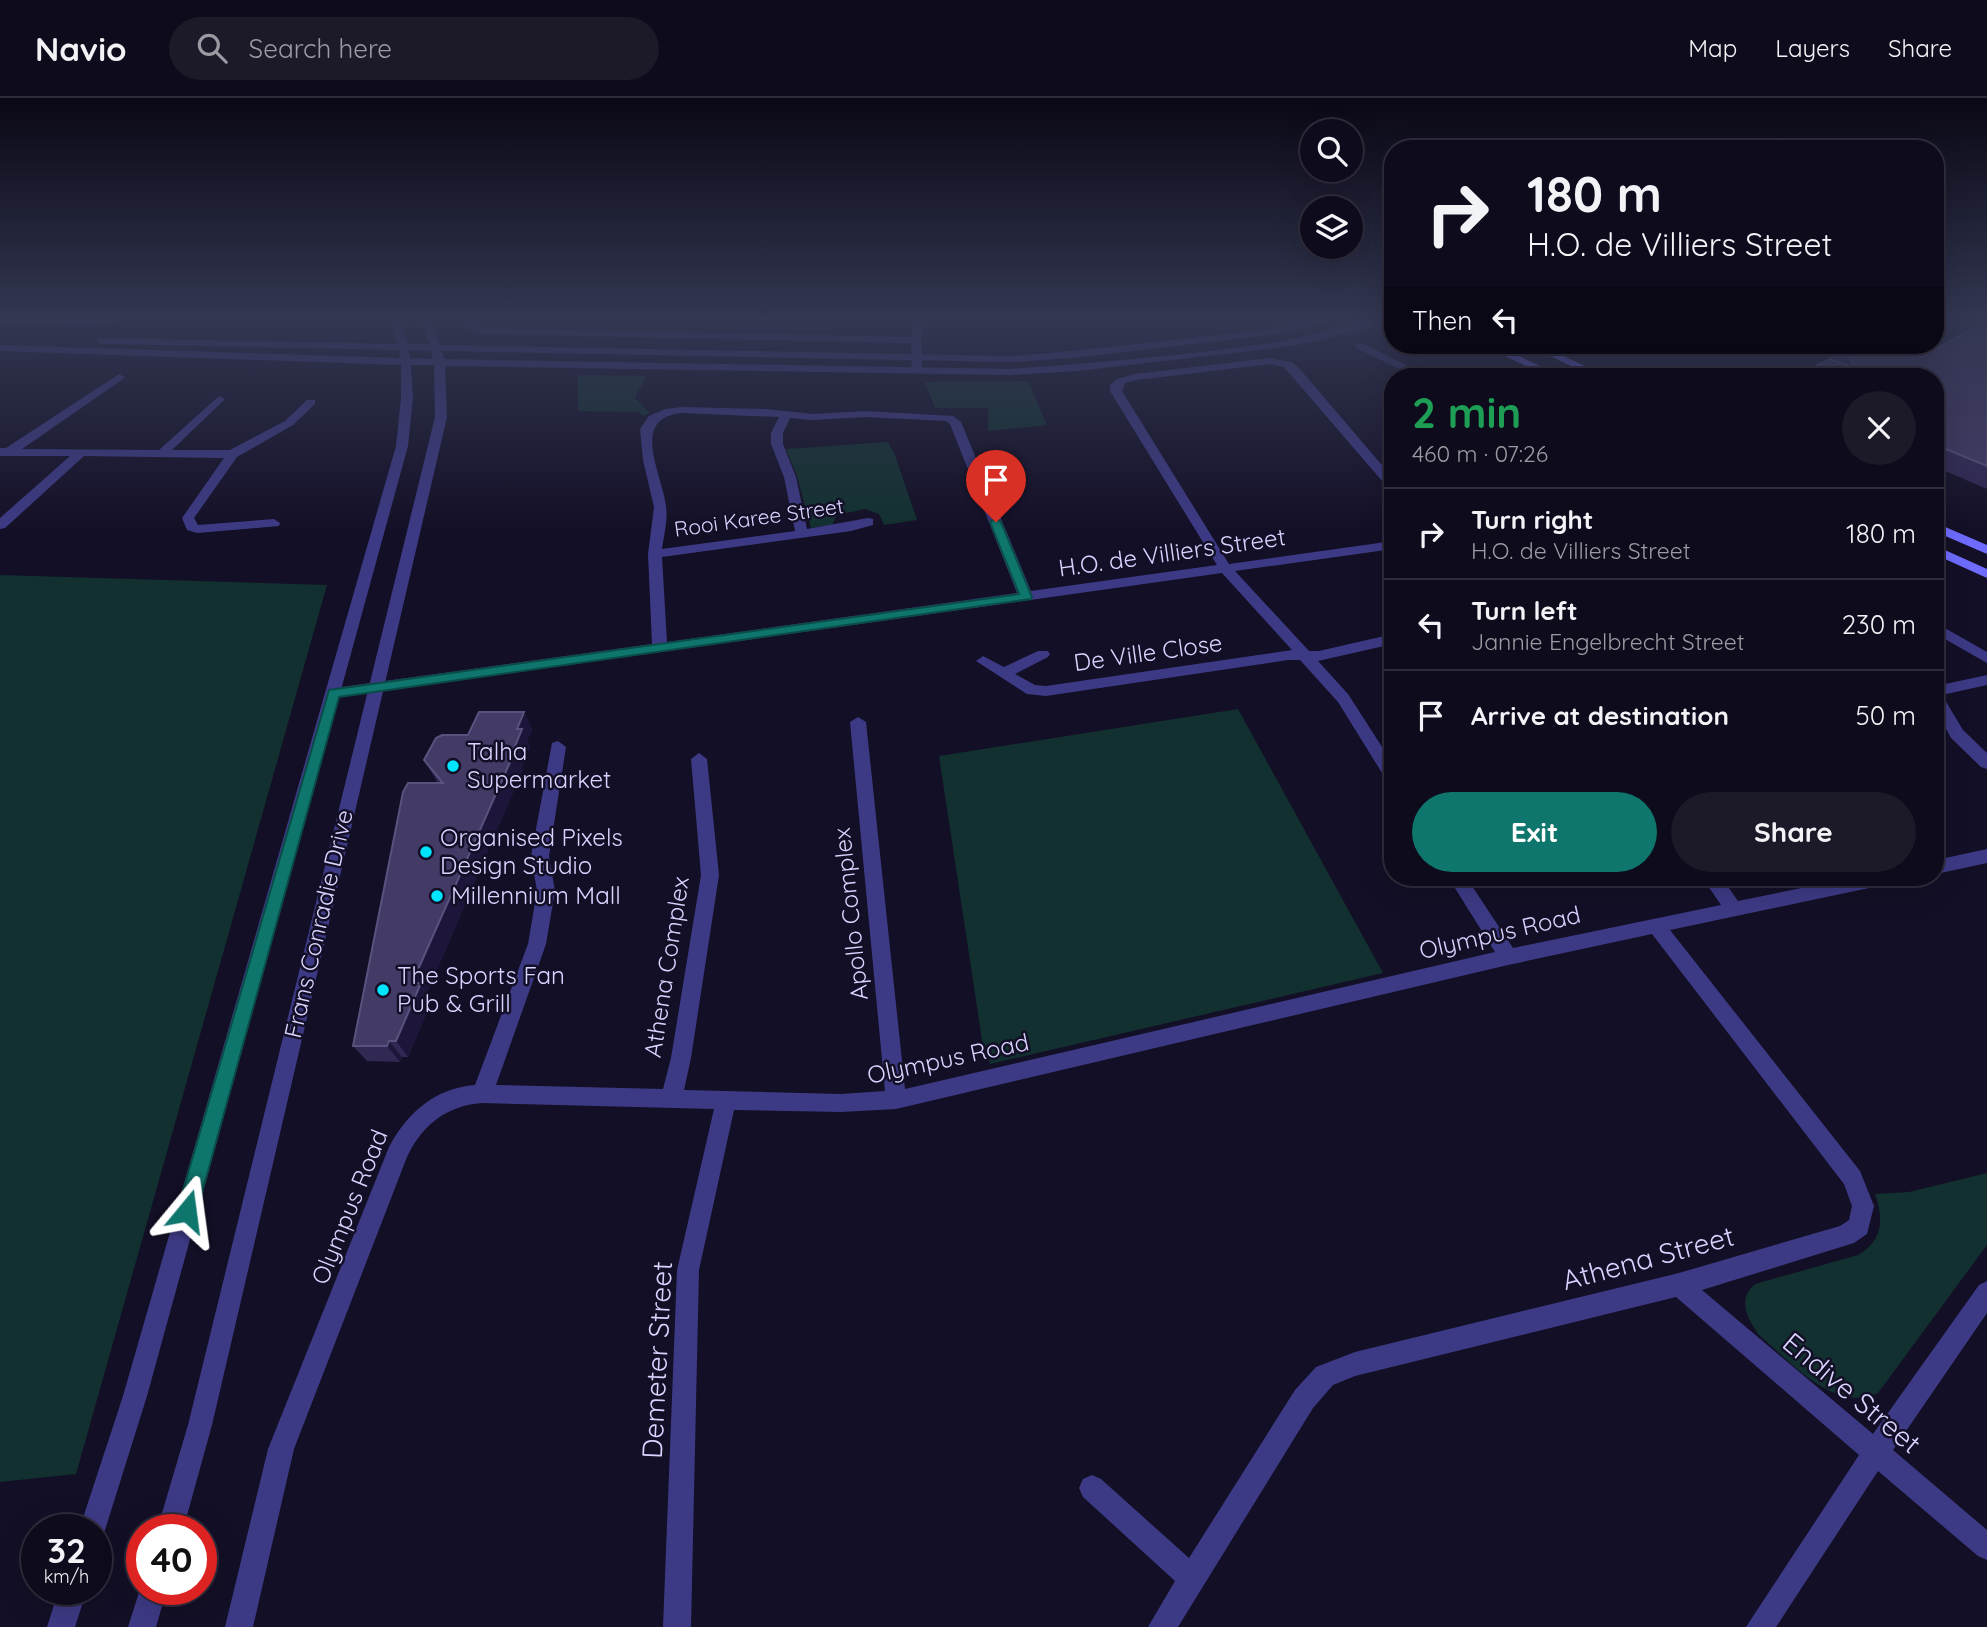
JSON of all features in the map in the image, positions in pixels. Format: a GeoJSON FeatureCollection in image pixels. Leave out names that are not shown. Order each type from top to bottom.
{"type":"FeatureCollection","features":[{"type":"Feature","properties":{"kind":"main road"},"geometry":{"type":"LineString","coordinates":[[1944,531],[1987,550]]}},
{"type":"Feature","properties":{"kind":"main road"},"geometry":{"type":"LineString","coordinates":[[1944,554],[1987,573]]}},
{"type":"Feature","properties":{"kind":"street"},"geometry":{"type":"LineString","coordinates":[[5,452],[100,389]]}},
{"type":"Feature","properties":{"kind":"street","name":"Frans Conradie Drive"},"geometry":{"type":"LineString","coordinates":[[97,1514],[138,1383],[334,693],[402,446],[407,389]]}},
{"type":"Feature","properties":{"kind":"street","name":"Frans Conradie Drive"},"geometry":{"type":"LineString","coordinates":[[175,1514],[200,1425],[441,417],[442,389]]}},
{"type":"Feature","properties":{"kind":"street"},"geometry":{"type":"LineString","coordinates":[[1116,389],[1226,569],[1343,698],[1384,763]]}},
{"type":"Feature","properties":{"kind":"street"},"geometry":{"type":"LineString","coordinates":[[1311,389],[1384,475]]}},
{"type":"Feature","properties":{"kind":"street"},"geometry":{"type":"LineString","coordinates":[[162,454],[219,399]]}},
{"type":"Feature","properties":{"kind":"street"},"geometry":{"type":"LineString","coordinates":[[274,523],[197,529],[189,524],[188,518],[233,454],[289,423],[311,402]]}},
{"type":"Feature","properties":{"kind":"street"},"geometry":{"type":"LineString","coordinates":[[660,648],[655,554],[660,507],[649,460],[646,429],[649,421],[658,415],[676,410],[766,412],[785,416],[940,416],[955,422],[1026,597]]}},
{"type":"Feature","properties":{"kind":"street"},"geometry":{"type":"LineString","coordinates":[[785,416],[777,433],[777,444],[790,477],[803,534]]}},
{"type":"Feature","properties":{"kind":"street"},"geometry":{"type":"LineString","coordinates":[[5,452],[233,454]]}},
{"type":"Feature","properties":{"kind":"street"},"geometry":{"type":"LineString","coordinates":[[0,524],[81,453]]}},
{"type":"Feature","properties":{"kind":"street","name":"Rooi Karee Street"},"geometry":{"type":"LineString","coordinates":[[655,554],[803,534],[868,522]]}},
{"type":"Feature","properties":{"kind":"street","name":"H.O. de Villiers Street"},"geometry":{"type":"LineString","coordinates":[[334,693],[1384,546]]}},
{"type":"Feature","properties":{"kind":"street"},"geometry":{"type":"LineString","coordinates":[[1944,633],[1987,658]]}},
{"type":"Feature","properties":{"kind":"street","name":"De Ville Close"},"geometry":{"type":"LineString","coordinates":[[982,661],[1032,690],[1046,691],[1288,655],[1319,656],[1384,641]]}},
{"type":"Feature","properties":{"kind":"street","name":"De Ville Close"},"geometry":{"type":"LineString","coordinates":[[1004,673],[1044,654]]}},
{"type":"Feature","properties":{"kind":"street"},"geometry":{"type":"LineString","coordinates":[[1944,690],[1984,685]]}},
{"type":"Feature","properties":{"kind":"street"},"geometry":{"type":"LineString","coordinates":[[1944,712],[1957,734],[1987,763]]}},
{"type":"Feature","properties":{"kind":"street","name":"Apollo Complex"},"geometry":{"type":"LineString","coordinates":[[858,722],[896,1100]]}},
{"type":"Feature","properties":{"kind":"street"},"geometry":{"type":"LineString","coordinates":[[482,1094],[537,944],[546,891],[540,856],[558,747]]}},
{"type":"Feature","properties":{"kind":"street","name":"Athena Complex"},"geometry":{"type":"LineString","coordinates":[[671,1099],[681,1058],[710,875],[699,759]]}},
{"type":"Feature","properties":{"kind":"street"},"geometry":{"type":"LineString","coordinates":[[1944,865],[1987,856]]}},
{"type":"Feature","properties":{"kind":"street"},"geometry":{"type":"LineString","coordinates":[[1463,886],[1508,957]]}},
{"type":"Feature","properties":{"kind":"street"},"geometry":{"type":"LineString","coordinates":[[1717,886],[1734,909]]}},
{"type":"Feature","properties":{"kind":"street","name":"Olympus Road"},"geometry":{"type":"LineString","coordinates":[[239,1627],[281,1449],[403,1140],[412,1126],[436,1106],[459,1096],[482,1094],[869,1104],[896,1100],[1508,957],[1845,886]]}},
{"type":"Feature","properties":{"kind":"street","name":"Athena Street"},"geometry":{"type":"LineString","coordinates":[[1162,1627],[1304,1399],[1325,1376],[1355,1364],[1679,1284],[1846,1235],[1859,1226],[1863,1206],[1852,1178],[1655,925]]}},
{"type":"Feature","properties":{"kind":"street","name":"Demeter Street"},"geometry":{"type":"LineString","coordinates":[[677,1627],[688,1270],[726,1100]]}},
{"type":"Feature","properties":{"kind":"street","name":"Endive Street"},"geometry":{"type":"LineString","coordinates":[[1679,1284],[1987,1546]]}},
{"type":"Feature","properties":{"kind":"street"},"geometry":{"type":"LineString","coordinates":[[1760,1627],[1876,1452],[1987,1293]]}},
{"type":"Feature","properties":{"kind":"street"},"geometry":{"type":"LineString","coordinates":[[1092,1488],[1192,1578]]}},
{"type":"Feature","properties":{"kind":"street"},"geometry":{"type":"LineString","coordinates":[[61,1627],[68,1605]]}},
{"type":"Feature","properties":{"kind":"street"},"geometry":{"type":"LineString","coordinates":[[142,1627],[148,1605]]}},
{"type":"Feature","properties":{"kind":"green space"},"geometry":{"type":"Polygon","coordinates":[[[578,389],[639,389],[635,398],[650,413],[643,416],[638,412],[578,411],[578,389]]]}},
{"type":"Feature","properties":{"kind":"green space"},"geometry":{"type":"Polygon","coordinates":[[[928,389],[1032,389],[1047,425],[988,431],[988,408],[935,408],[928,389]]]}},
{"type":"Feature","properties":{"kind":"green space"},"geometry":{"type":"Polygon","coordinates":[[[888,442],[917,520],[884,525],[879,514],[865,509],[837,515],[832,525],[811,528],[797,476],[786,449],[888,442]]]}},
{"type":"Feature","properties":{"kind":"green space"},"geometry":{"type":"Polygon","coordinates":[[[0,575],[327,585],[76,1474],[0,1482],[0,575]]]}},
{"type":"Feature","properties":{"kind":"green space"},"geometry":{"type":"Polygon","coordinates":[[[1238,709],[1383,973],[990,1064],[982,1040],[939,756],[1238,709]]]}},
{"type":"Feature","properties":{"kind":"green space"},"geometry":{"type":"Polygon","coordinates":[[[1987,1173],[1987,1245],[1878,1393],[1862,1398],[1829,1391],[1799,1370],[1759,1335],[1746,1309],[1746,1296],[1750,1290],[1755,1284],[1858,1255],[1866,1249],[1877,1236],[1879,1229],[1880,1212],[1875,1194],[1909,1192],[1987,1173]]]}},
{"type":"Feature","properties":{"kind":"building"},"geometry":{"type":"Polygon","coordinates":[[[1944,389],[1987,389],[1987,466],[1944,448],[1944,389]]]}},
{"type":"Feature","properties":{"kind":"building","name":"Millennium Mall"},"geometry":{"type":"Polygon","coordinates":[[[479,712],[524,712],[517,729],[522,729],[515,751],[412,983],[421,983],[396,1041],[389,1041],[387,1046],[353,1046],[403,792],[408,783],[443,783],[424,760],[436,738],[442,735],[468,735],[479,712]]]}},
{"type":"Feature","properties":{"kind":"place","name":"Talha Supermarket"},"geometry":{"type":"Point","coordinates":[453,766]}},
{"type":"Feature","properties":{"kind":"place","name":"Organised Pixels Design Studio"},"geometry":{"type":"Point","coordinates":[426,852]}},
{"type":"Feature","properties":{"kind":"place","name":"Millennium Mall"},"geometry":{"type":"Point","coordinates":[437,896]}},
{"type":"Feature","properties":{"kind":"place","name":"The Sports Fan Pub & Grill"},"geometry":{"type":"Point","coordinates":[383,990]}},
{"type":"Feature","properties":{"kind":"route"},"geometry":{"type":"LineString","coordinates":[[187,1211],[334,693],[1026,597],[996,522]]}}]}
